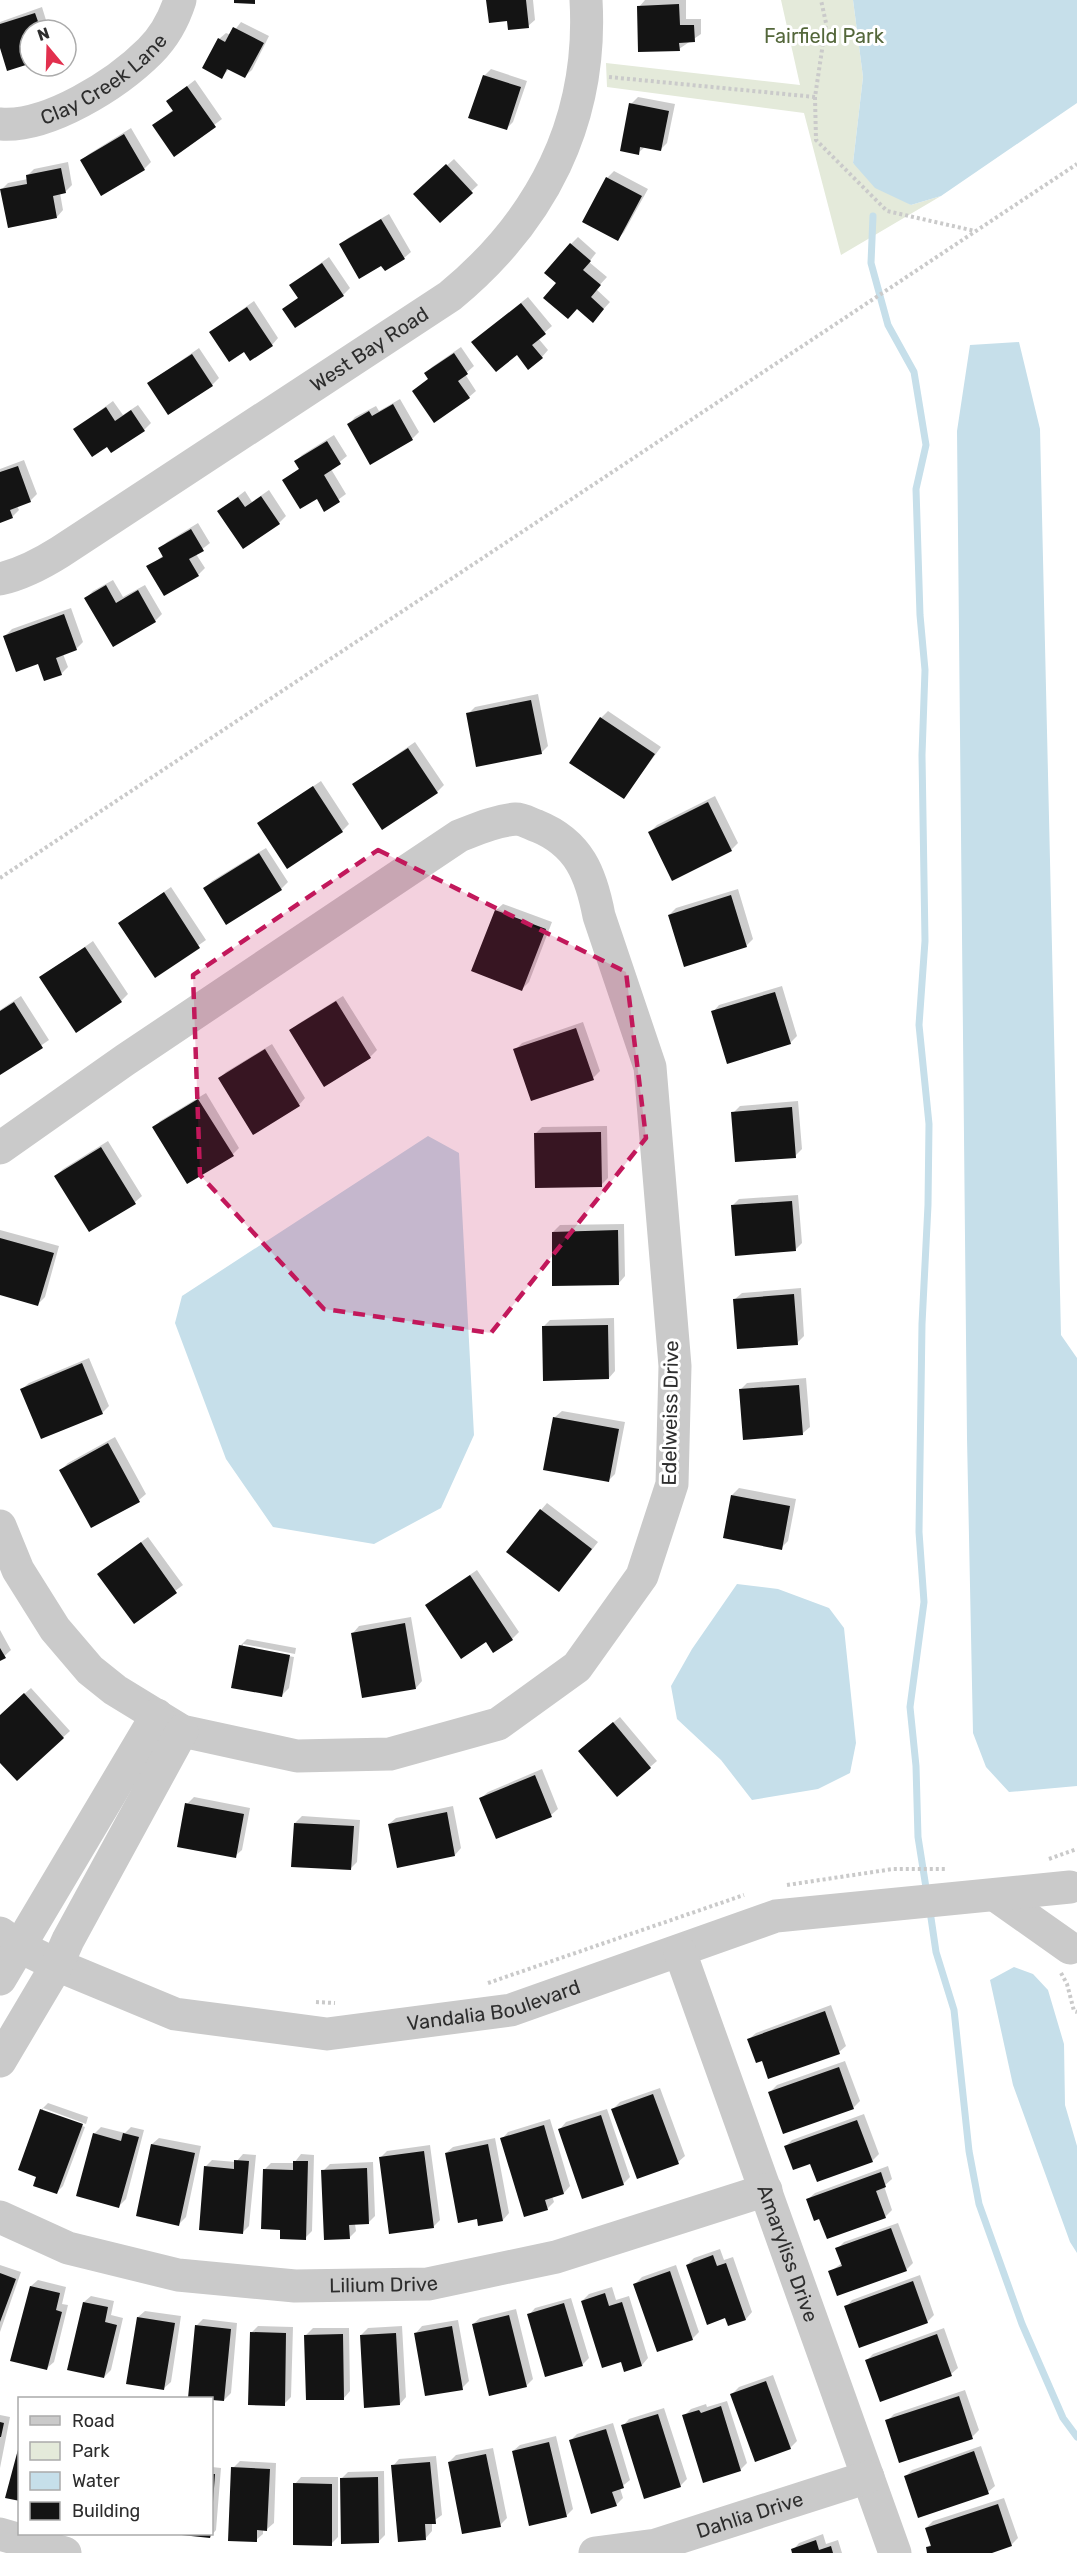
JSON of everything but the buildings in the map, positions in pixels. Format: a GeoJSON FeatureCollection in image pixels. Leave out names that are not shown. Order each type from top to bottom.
{"type":"FeatureCollection","features":[{"type":"Feature","properties":{"kind":"street","name":"Clay Creek Lane"},"geometry":{"type":"LineString","coordinates":[[0,124],[30,122],[53,116],[125,72],[151,51],[165,34],[180,0]]}},
{"type":"Feature","properties":{"kind":"street","name":"West Bay Road"},"geometry":{"type":"LineString","coordinates":[[0,579],[14,576],[45,562],[450,296],[472,277],[513,234],[546,186],[569,132],[583,74],[586,45],[586,0]]}},
{"type":"Feature","properties":{"kind":"street","name":"Edelweiss Drive"},"geometry":{"type":"LineString","coordinates":[[0,1148],[125,1060],[459,836],[492,823],[519,819],[554,833],[576,852],[586,875],[650,1067],[675,1366],[672,1484],[642,1576],[577,1667],[498,1724],[390,1754],[297,1756],[169,1723],[115,1690],[90,1670],[55,1629],[18,1570],[0,1526]]}},
{"type":"Feature","properties":{"kind":"street"},"geometry":{"type":"LineString","coordinates":[[0,1979],[10,1940],[169,1723]]}},
{"type":"Feature","properties":{"kind":"street"},"geometry":{"type":"LineString","coordinates":[[0,2061],[57,1965],[169,1723]]}},
{"type":"Feature","properties":{"kind":"street"},"geometry":{"type":"LineString","coordinates":[[1073,1882],[1063,1907],[1063,1928],[1074,1953]]}},
{"type":"Feature","properties":{"kind":"street","name":"Vandalia Boulevard"},"geometry":{"type":"LineString","coordinates":[[10,1940],[57,1965],[176,2014],[327,2034],[511,2010],[680,1952],[776,1916],[933,1891],[995,1895],[1073,1882]]}},
{"type":"Feature","properties":{"kind":"street"},"geometry":{"type":"LineString","coordinates":[[995,1895],[1074,1953]]}},
{"type":"Feature","properties":{"kind":"street","name":"Amaryliss Drive"},"geometry":{"type":"LineString","coordinates":[[680,1952],[896,2553]]}},
{"type":"Feature","properties":{"kind":"street","name":"Lilium Drive"},"geometry":{"type":"LineString","coordinates":[[0,2217],[68,2248],[178,2275],[295,2286],[428,2284],[556,2257],[766,2190]]}},
{"type":"Feature","properties":{"kind":"street","name":"Dahlia Drive"},"geometry":{"type":"LineString","coordinates":[[595,2553],[656,2545],[868,2477]]}},
{"type":"Feature","properties":{"kind":"street"},"geometry":{"type":"LineString","coordinates":[[0,2534],[65,2553]]}},
{"type":"Feature","properties":{"kind":"path"},"geometry":{"type":"LineString","coordinates":[[821,0],[826,23],[815,97],[816,140],[888,211],[976,231]]}},
{"type":"Feature","properties":{"kind":"path"},"geometry":{"type":"LineString","coordinates":[[583,74],[815,97]]}},
{"type":"Feature","properties":{"kind":"path"},"geometry":{"type":"LineString","coordinates":[[0,878],[1077,164]]}},
{"type":"Feature","properties":{"kind":"path"},"geometry":{"type":"LineString","coordinates":[[780,1887],[812,1880],[904,1870],[933,1891]]}},
{"type":"Feature","properties":{"kind":"path"},"geometry":{"type":"LineString","coordinates":[[479,1985],[748,1894]]}},
{"type":"Feature","properties":{"kind":"path"},"geometry":{"type":"LineString","coordinates":[[315,2002],[339,2003]]}},
{"type":"Feature","properties":{"kind":"highlighted area"},"geometry":{"type":"Polygon","coordinates":[[[378,850],[626,972],[646,1138],[491,1333],[324,1309],[200,1175],[193,975],[378,850]]]}},
{"type":"Feature","properties":{"kind":"green space","name":"Fairfield Park"},"geometry":{"type":"Polygon","coordinates":[[[781,0],[853,0],[863,77],[853,163],[911,205],[941,196],[841,255],[804,113],[607,87],[606,63],[800,85],[781,0]]]}},
{"type":"Feature","properties":{"kind":"water"},"geometry":{"type":"Polygon","coordinates":[[[853,0],[1077,0],[1077,103],[941,196],[911,205],[875,188],[853,163],[863,77],[853,0]]]}},
{"type":"Feature","properties":{"kind":"water"},"geometry":{"type":"Polygon","coordinates":[[[1019,342],[1040,429],[1061,1335],[1077,1358],[1077,1786],[1009,1792],[986,1767],[973,1733],[967,1438],[957,431],[970,345],[1019,342]]]}},
{"type":"Feature","properties":{"kind":"water"},"geometry":{"type":"Polygon","coordinates":[[[428,1136],[459,1153],[474,1435],[441,1508],[374,1544],[273,1527],[226,1459],[175,1323],[182,1296],[428,1136]]]}},
{"type":"Feature","properties":{"kind":"water"},"geometry":{"type":"Polygon","coordinates":[[[737,1584],[778,1589],[829,1608],[844,1628],[856,1743],[850,1773],[818,1789],[752,1800],[721,1760],[677,1719],[671,1686],[692,1649],[737,1584]]]}},
{"type":"Feature","properties":{"kind":"water"},"geometry":{"type":"Polygon","coordinates":[[[1014,1967],[1033,1974],[1048,1990],[1064,2044],[1065,2105],[1077,2146],[1077,2253],[1070,2242],[1013,2085],[990,1980],[1014,1967]]]}},
{"type":"Feature","properties":{"kind":"waterway"},"geometry":{"type":"LineString","coordinates":[[873,216],[871,263],[888,325],[914,372],[926,445],[916,489],[920,615],[925,670],[922,755],[925,941],[919,1025],[929,1124],[928,1205],[922,1324],[919,1532],[924,1602],[910,1707],[916,1766],[918,1837],[927,1894]]}},
{"type":"Feature","properties":{"kind":"waterway"},"geometry":{"type":"LineString","coordinates":[[930,1911],[936,1952],[954,2010],[969,2151],[979,2204],[1022,2324],[1063,2418],[1077,2437]]}}]}
